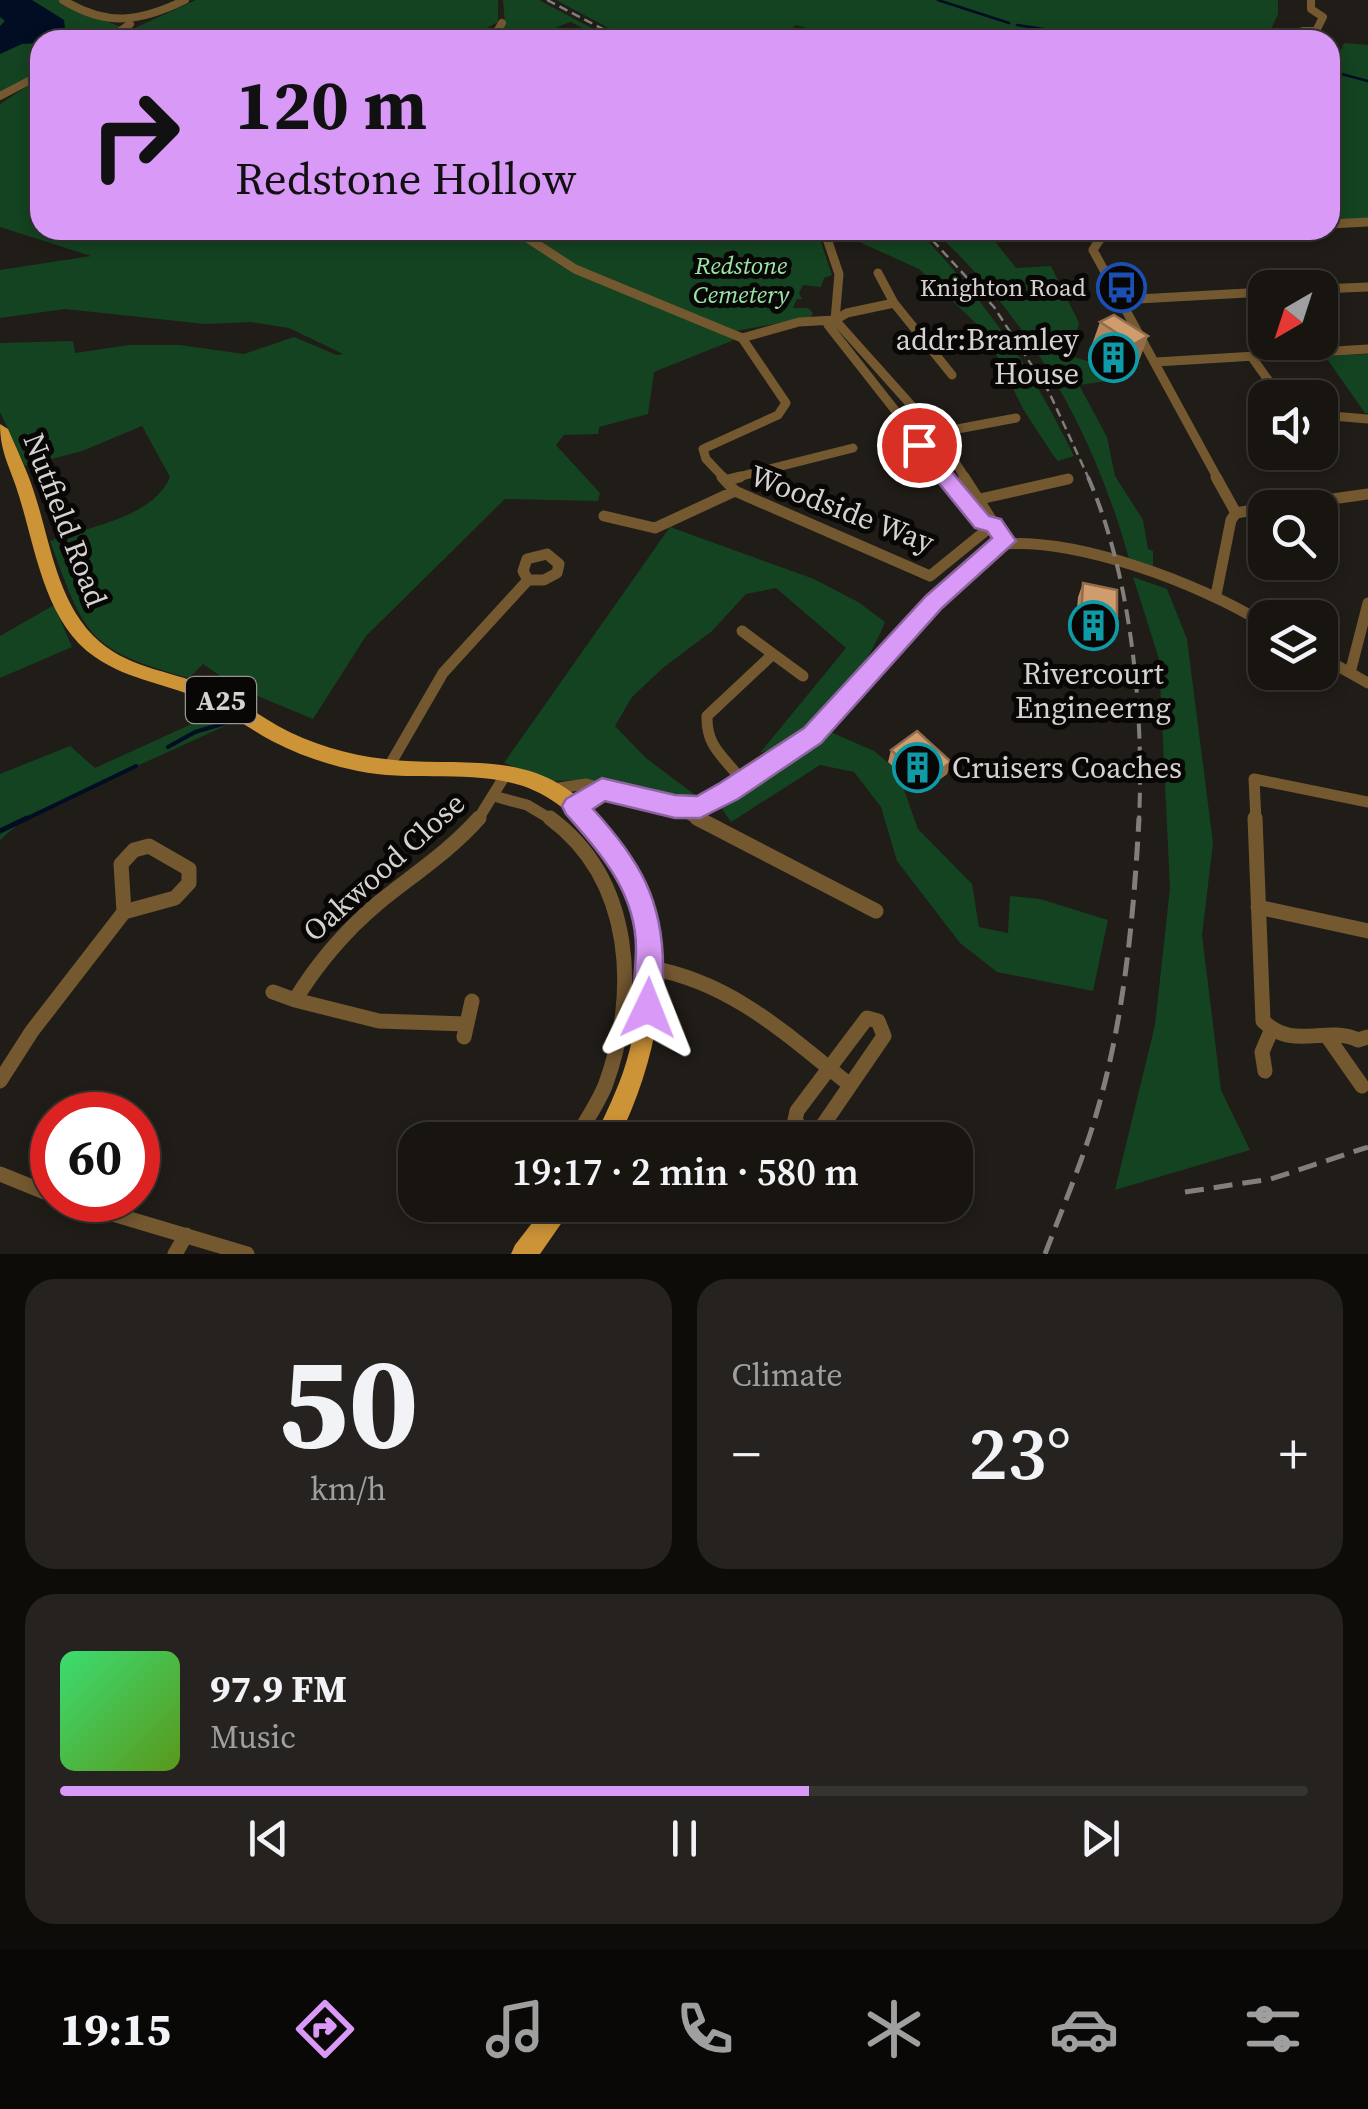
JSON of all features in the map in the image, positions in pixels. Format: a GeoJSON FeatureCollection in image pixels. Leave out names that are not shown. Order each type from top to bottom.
{"type":"FeatureCollection","features":[{"type":"Feature","properties":{"kind":"main road","name":"Nutfield Road"},"geometry":{"type":"LineString","coordinates":[[0,429],[29,502],[53,580],[81,634],[93,647],[126,665],[218,699],[297,744],[388,768],[506,774],[550,789],[575,806]]}},
{"type":"Feature","properties":{"kind":"main road","name":"A25"},"geometry":{"type":"LineString","coordinates":[[575,806],[608,840],[635,885],[647,922],[651,968],[648,1008],[637,1063],[613,1122]]}},
{"type":"Feature","properties":{"kind":"main road"},"geometry":{"type":"LineString","coordinates":[[524,1254],[549,1222]]}},
{"type":"Feature","properties":{"kind":"street"},"geometry":{"type":"LineString","coordinates":[[63,0],[118,23],[130,24]]}},
{"type":"Feature","properties":{"kind":"street"},"geometry":{"type":"LineString","coordinates":[[125,30],[185,0]]}},
{"type":"Feature","properties":{"kind":"street"},"geometry":{"type":"LineString","coordinates":[[1310,2],[1311,9],[1323,17],[1317,30]]}},
{"type":"Feature","properties":{"kind":"street"},"geometry":{"type":"LineString","coordinates":[[498,30],[502,23]]}},
{"type":"Feature","properties":{"kind":"street"},"geometry":{"type":"LineString","coordinates":[[0,96],[30,80]]}},
{"type":"Feature","properties":{"kind":"street"},"geometry":{"type":"LineString","coordinates":[[1340,223],[1368,222]]}},
{"type":"Feature","properties":{"kind":"street"},"geometry":{"type":"LineString","coordinates":[[530,240],[574,269],[742,338],[784,396],[786,406],[773,418],[703,449],[706,459],[731,485],[854,448]]}},
{"type":"Feature","properties":{"kind":"street"},"geometry":{"type":"LineString","coordinates":[[830,240],[838,254],[840,270],[835,320],[936,433],[980,499],[991,525]]}},
{"type":"Feature","properties":{"kind":"street"},"geometry":{"type":"LineString","coordinates":[[1098,240],[1094,255],[1236,513]]}},
{"type":"Feature","properties":{"kind":"street"},"geometry":{"type":"LineString","coordinates":[[878,272],[894,302],[952,375]]}},
{"type":"Feature","properties":{"kind":"street"},"geometry":{"type":"LineString","coordinates":[[1338,288],[1368,287]]}},
{"type":"Feature","properties":{"kind":"street"},"geometry":{"type":"LineString","coordinates":[[1120,300],[1248,293]]}},
{"type":"Feature","properties":{"kind":"street"},"geometry":{"type":"LineString","coordinates":[[894,302],[848,313],[828,325],[909,428]]}},
{"type":"Feature","properties":{"kind":"street"},"geometry":{"type":"LineString","coordinates":[[742,338],[799,322],[835,320]]}},
{"type":"Feature","properties":{"kind":"street"},"geometry":{"type":"LineString","coordinates":[[1338,351],[1368,349]]}},
{"type":"Feature","properties":{"kind":"street"},"geometry":{"type":"LineString","coordinates":[[1156,362],[1248,356]]}},
{"type":"Feature","properties":{"kind":"street"},"geometry":{"type":"LineString","coordinates":[[1338,417],[1368,418]]}},
{"type":"Feature","properties":{"kind":"street"},"geometry":{"type":"LineString","coordinates":[[936,433],[1016,418]]}},
{"type":"Feature","properties":{"kind":"street"},"geometry":{"type":"LineString","coordinates":[[919,445],[1005,541]]}},
{"type":"Feature","properties":{"kind":"street"},"geometry":{"type":"LineString","coordinates":[[980,499],[1068,480]]}},
{"type":"Feature","properties":{"kind":"street","name":"Woodside Way"},"geometry":{"type":"LineString","coordinates":[[604,516],[655,528],[731,485],[930,576],[991,525]]}},
{"type":"Feature","properties":{"kind":"street"},"geometry":{"type":"LineString","coordinates":[[1338,498],[1368,494]]}},
{"type":"Feature","properties":{"kind":"street"},"geometry":{"type":"LineString","coordinates":[[1216,595],[1230,520],[1236,513],[1248,511]]}},
{"type":"Feature","properties":{"kind":"street"},"geometry":{"type":"LineString","coordinates":[[675,807],[700,807],[812,736],[934,602],[994,546],[1005,541],[1084,556],[1216,595],[1248,614]]}},
{"type":"Feature","properties":{"kind":"street"},"geometry":{"type":"LineString","coordinates":[[388,768],[443,673],[528,580]]}},
{"type":"Feature","properties":{"kind":"street"},"geometry":{"type":"LineString","coordinates":[[1350,673],[1368,603]]}},
{"type":"Feature","properties":{"kind":"street"},"geometry":{"type":"LineString","coordinates":[[742,631],[803,676]]}},
{"type":"Feature","properties":{"kind":"street"},"geometry":{"type":"LineString","coordinates":[[742,781],[730,762],[714,754],[705,738],[707,716],[773,654]]}},
{"type":"Feature","properties":{"kind":"street"},"geometry":{"type":"LineString","coordinates":[[1338,666],[1368,684]]}},
{"type":"Feature","properties":{"kind":"street","name":"Oakwood Close"},"geometry":{"type":"LineString","coordinates":[[295,1000],[310,973],[354,926],[458,844],[497,797],[506,774]]}},
{"type":"Feature","properties":{"kind":"street"},"geometry":{"type":"LineString","coordinates":[[1368,802],[1254,778],[1264,1021],[1271,1031],[1308,1041],[1341,1032],[1358,1040],[1368,1036]]}},
{"type":"Feature","properties":{"kind":"street"},"geometry":{"type":"LineString","coordinates":[[550,789],[586,784],[675,807],[876,911]]}},
{"type":"Feature","properties":{"kind":"street"},"geometry":{"type":"LineString","coordinates":[[575,806],[602,789]]}},
{"type":"Feature","properties":{"kind":"street"},"geometry":{"type":"LineString","coordinates":[[497,797],[539,809],[581,844],[609,884],[622,928],[626,969],[613,1053],[600,1098],[586,1122]]}},
{"type":"Feature","properties":{"kind":"street"},"geometry":{"type":"LineString","coordinates":[[0,1080],[32,1031],[124,912],[174,898],[188,882],[189,869],[148,846],[134,850],[121,864],[124,912]]}},
{"type":"Feature","properties":{"kind":"street"},"geometry":{"type":"LineString","coordinates":[[1258,907],[1368,931]]}},
{"type":"Feature","properties":{"kind":"street"},"geometry":{"type":"LineString","coordinates":[[651,968],[695,976],[736,996],[813,1052],[850,1085]]}},
{"type":"Feature","properties":{"kind":"street"},"geometry":{"type":"LineString","coordinates":[[273,992],[324,1011],[386,1024],[465,1030],[472,1001]]}},
{"type":"Feature","properties":{"kind":"street"},"geometry":{"type":"LineString","coordinates":[[861,1021],[878,1021],[884,1036],[850,1085],[818,1131],[812,1134],[801,1129],[795,1120],[797,1111],[861,1021]]}},
{"type":"Feature","properties":{"kind":"street"},"geometry":{"type":"LineString","coordinates":[[1265,1071],[1262,1052],[1271,1031]]}},
{"type":"Feature","properties":{"kind":"street"},"geometry":{"type":"LineString","coordinates":[[1327,1036],[1362,1086]]}},
{"type":"Feature","properties":{"kind":"street"},"geometry":{"type":"LineString","coordinates":[[0,1174],[30,1186]]}},
{"type":"Feature","properties":{"kind":"street"},"geometry":{"type":"LineString","coordinates":[[141,1222],[247,1254]]}},
{"type":"Feature","properties":{"kind":"street"},"geometry":{"type":"LineString","coordinates":[[175,1254],[186,1235]]}},
{"type":"Feature","properties":{"kind":"green space"},"geometry":{"type":"Polygon","coordinates":[[[0,0],[58,0],[123,28],[30,30],[30,79],[0,94],[0,0]]]}},
{"type":"Feature","properties":{"kind":"green space"},"geometry":{"type":"Polygon","coordinates":[[[196,0],[498,0],[498,22],[483,30],[130,30],[196,0]]]}},
{"type":"Feature","properties":{"kind":"green space"},"geometry":{"type":"Polygon","coordinates":[[[503,0],[539,0],[595,30],[571,22],[551,30],[502,30],[503,0]]]}},
{"type":"Feature","properties":{"kind":"green space"},"geometry":{"type":"Polygon","coordinates":[[[556,0],[1278,0],[1278,14],[1271,30],[813,30],[796,25],[791,30],[612,30],[556,0]]]}},
{"type":"Feature","properties":{"kind":"green space"},"geometry":{"type":"Polygon","coordinates":[[[1344,43],[1368,45],[1368,218],[1340,219],[1344,43]]]}},
{"type":"Feature","properties":{"kind":"green space"},"geometry":{"type":"Polygon","coordinates":[[[30,84],[30,237],[0,227],[0,104],[30,84]]]}},
{"type":"Feature","properties":{"kind":"green space"},"geometry":{"type":"Polygon","coordinates":[[[41,240],[523,240],[599,284],[729,334],[734,340],[654,372],[648,414],[599,427],[598,434],[564,435],[556,445],[600,493],[598,501],[505,499],[366,636],[313,719],[236,687],[203,664],[189,678],[130,658],[95,635],[72,599],[50,541],[135,511],[162,491],[170,477],[142,426],[82,451],[25,466],[0,412],[0,343],[73,341],[75,353],[129,345],[180,345],[244,354],[294,337],[343,354],[289,328],[251,322],[205,324],[65,309],[0,318],[0,270],[91,256],[41,240]]]}},
{"type":"Feature","properties":{"kind":"green space","name":"Redstone Cemetery"},"geometry":{"type":"Polygon","coordinates":[[[536,240],[820,240],[832,275],[824,278],[821,287],[803,285],[799,293],[802,299],[797,299],[793,308],[808,308],[813,313],[811,317],[736,331],[572,263],[536,240]]]}},
{"type":"Feature","properties":{"kind":"green space"},"geometry":{"type":"Polygon","coordinates":[[[855,240],[926,240],[1005,336],[1074,456],[1058,461],[1053,455],[1023,409],[986,333],[919,269],[855,240]]]}},
{"type":"Feature","properties":{"kind":"green space"},"geometry":{"type":"Polygon","coordinates":[[[943,240],[994,240],[1016,268],[1051,266],[1079,323],[1070,356],[1118,370],[1121,379],[1079,385],[1107,437],[1115,476],[1143,520],[1148,549],[1153,551],[1153,569],[1131,566],[1099,472],[1056,384],[1030,342],[943,240]]]}},
{"type":"Feature","properties":{"kind":"green space"},"geometry":{"type":"Polygon","coordinates":[[[1368,354],[1368,413],[1328,360],[1338,360],[1338,355],[1368,354]]]}},
{"type":"Feature","properties":{"kind":"green space"},"geometry":{"type":"Polygon","coordinates":[[[670,527],[814,579],[858,602],[885,622],[848,686],[809,730],[760,753],[846,648],[776,588],[746,594],[712,631],[632,697],[615,726],[646,758],[699,798],[689,803],[582,780],[554,781],[504,763],[670,527]]]}},
{"type":"Feature","properties":{"kind":"green space"},"geometry":{"type":"Polygon","coordinates":[[[1133,577],[1167,589],[1187,639],[1213,843],[1202,935],[1221,1090],[1250,1150],[1115,1190],[1155,1025],[1170,888],[1159,659],[1133,577]]]}},
{"type":"Feature","properties":{"kind":"green space"},"geometry":{"type":"Polygon","coordinates":[[[54,605],[72,647],[0,678],[0,636],[54,605]]]}},
{"type":"Feature","properties":{"kind":"green space"},"geometry":{"type":"Polygon","coordinates":[[[220,711],[236,721],[29,815],[0,840],[0,774],[70,746],[95,768],[220,711]]]}},
{"type":"Feature","properties":{"kind":"green space"},"geometry":{"type":"Polygon","coordinates":[[[826,730],[874,751],[897,770],[918,829],[972,884],[979,927],[1008,933],[1010,896],[1040,899],[1108,920],[1093,991],[997,972],[960,943],[897,861],[881,807],[854,772],[820,765],[731,822],[720,806],[826,730]]]}},
{"type":"Feature","properties":{"kind":"water"},"geometry":{"type":"Polygon","coordinates":[[[0,0],[32,0],[64,20],[65,29],[30,30],[30,44],[0,54],[0,26],[5,21],[0,17],[0,0]]]}},
{"type":"Feature","properties":{"kind":"building"},"geometry":{"type":"Polygon","coordinates":[[[1114,315],[1148,336],[1134,344],[1100,322],[1114,315]]]}},
{"type":"Feature","properties":{"kind":"building"},"geometry":{"type":"Polygon","coordinates":[[[1083,583],[1117,590],[1117,626],[1081,619],[1083,583]]]}},
{"type":"Feature","properties":{"kind":"building"},"geometry":{"type":"Polygon","coordinates":[[[917,731],[951,762],[925,781],[891,750],[917,731]]]}},
{"type":"Feature","properties":{"kind":"waterway"},"geometry":{"type":"LineString","coordinates":[[938,0],[1009,23]]}},
{"type":"Feature","properties":{"kind":"waterway"},"geometry":{"type":"LineString","coordinates":[[1017,25],[1049,30]]}},
{"type":"Feature","properties":{"kind":"waterway"},"geometry":{"type":"LineString","coordinates":[[1340,74],[1368,81]]}},
{"type":"Feature","properties":{"kind":"waterway"},"geometry":{"type":"LineString","coordinates":[[168,747],[195,732],[229,722]]}},
{"type":"Feature","properties":{"kind":"waterway"},"geometry":{"type":"LineString","coordinates":[[22,821],[136,766]]}},
{"type":"Feature","properties":{"kind":"waterway"},"geometry":{"type":"LineString","coordinates":[[0,831],[27,818]]}},
{"type":"Feature","properties":{"kind":"railway"},"geometry":{"type":"LineString","coordinates":[[547,0],[605,30]]}},
{"type":"Feature","properties":{"kind":"railway"},"geometry":{"type":"LineString","coordinates":[[932,240],[994,307],[1049,392],[1089,479]]}},
{"type":"Feature","properties":{"kind":"railway"},"geometry":{"type":"LineString","coordinates":[[1088,477],[1115,558],[1132,646],[1139,735],[1139,821]]}},
{"type":"Feature","properties":{"kind":"railway"},"geometry":{"type":"LineString","coordinates":[[1045,1254],[1088,1140],[1109,1067],[1127,961],[1139,818]]}},
{"type":"Feature","properties":{"kind":"railway"},"geometry":{"type":"LineString","coordinates":[[1185,1192],[1271,1179],[1368,1147]]}},
{"type":"Feature","properties":{"kind":"place","name":"Knighton Road"},"geometry":{"type":"Point","coordinates":[1121,287]}},
{"type":"Feature","properties":{"kind":"place","name":"addr:Bramley House"},"geometry":{"type":"Point","coordinates":[1114,357]}},
{"type":"Feature","properties":{"kind":"place","name":"Rivercourt Engineerng"},"geometry":{"type":"Point","coordinates":[1093,625]}},
{"type":"Feature","properties":{"kind":"place","name":"Cruisers Coaches"},"geometry":{"type":"Point","coordinates":[917,768]}},
{"type":"Feature","properties":{"kind":"route"},"geometry":{"type":"LineString","coordinates":[[648,1008],[650,942],[642,904],[620,857],[575,806],[602,789],[675,807],[700,807],[729,791],[812,736],[934,602],[994,546],[1005,541],[994,524],[982,522],[919,445]]}}]}
